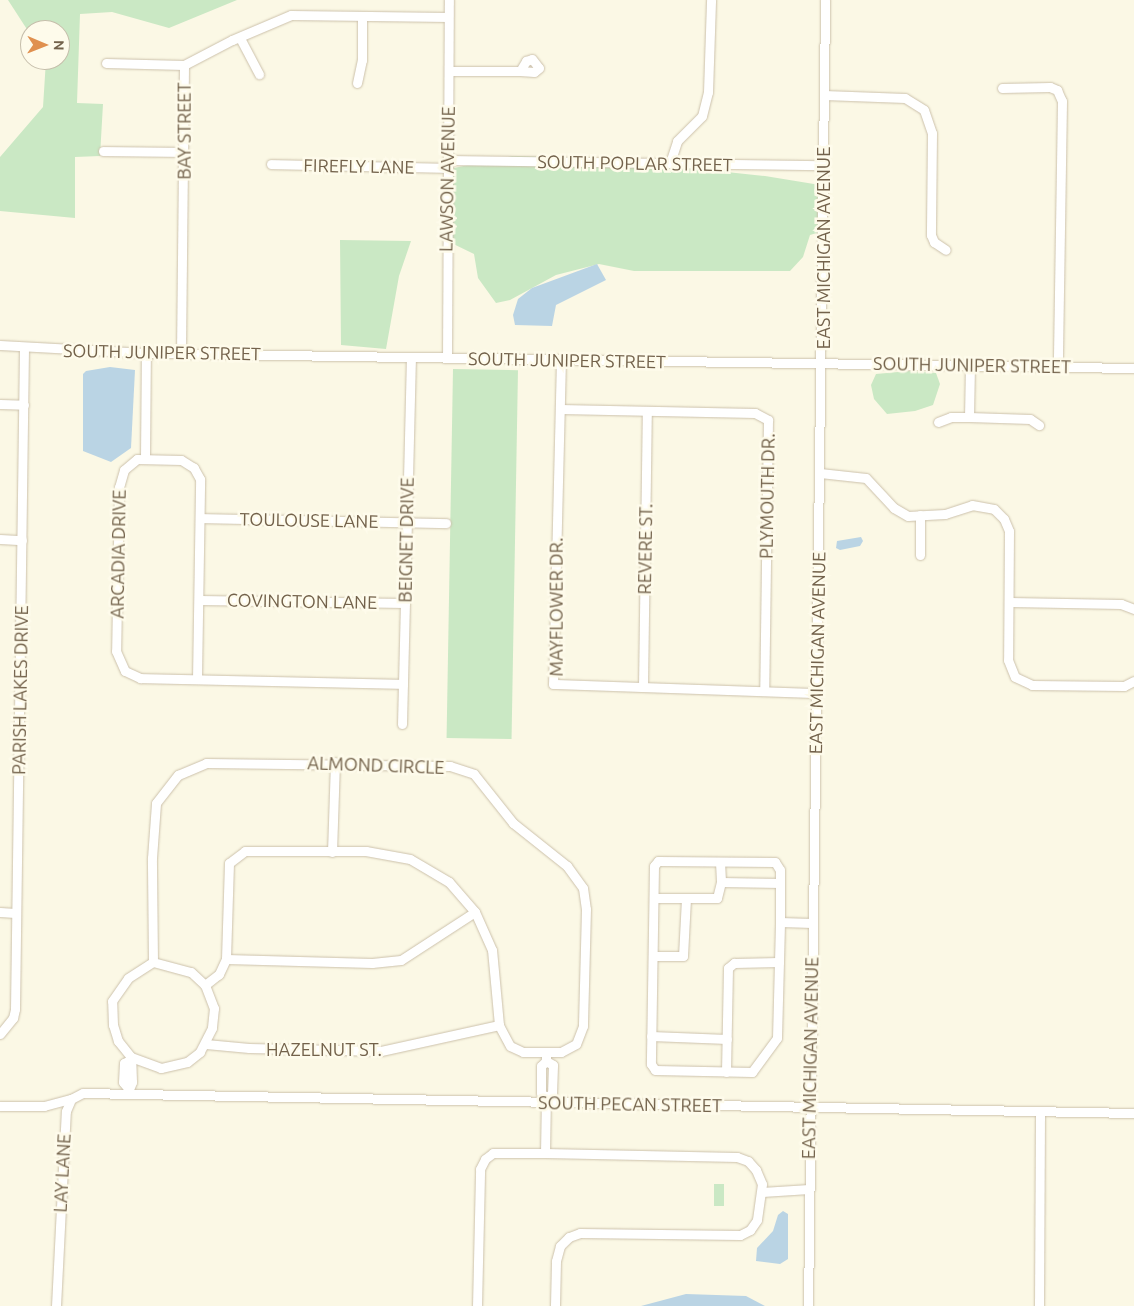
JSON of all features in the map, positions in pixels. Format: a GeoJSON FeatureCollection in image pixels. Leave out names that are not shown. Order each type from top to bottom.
{"type":"FeatureCollection","features":[{"type":"Feature","properties":{"kind":"street","name":"LAWSON AVENUE"},"geometry":{"type":"LineString","coordinates":[[447,358],[449,0]]}},
{"type":"Feature","properties":{"kind":"street"},"geometry":{"type":"LineString","coordinates":[[670,163],[677,141],[702,116],[708,92],[711,0]]}},
{"type":"Feature","properties":{"kind":"street","name":"EAST MICHIGAN AVENUE"},"geometry":{"type":"LineString","coordinates":[[808,1306],[809,1107],[822,363],[825,0]]}},
{"type":"Feature","properties":{"kind":"street","name":"BAY STREET"},"geometry":{"type":"LineString","coordinates":[[181,353],[184,65],[291,15],[448,16]]}},
{"type":"Feature","properties":{"kind":"street"},"geometry":{"type":"LineString","coordinates":[[357,83],[362,60],[362,16]]}},
{"type":"Feature","properties":{"kind":"street"},"geometry":{"type":"LineString","coordinates":[[240,38],[259,74]]}},
{"type":"Feature","properties":{"kind":"street"},"geometry":{"type":"LineString","coordinates":[[106,63],[184,65]]}},
{"type":"Feature","properties":{"kind":"street"},"geometry":{"type":"LineString","coordinates":[[449,70],[520,71]]}},
{"type":"Feature","properties":{"kind":"street"},"geometry":{"type":"LineString","coordinates":[[1002,88],[1040,86],[1057,90],[1062,101],[1058,367]]}},
{"type":"Feature","properties":{"kind":"street"},"geometry":{"type":"LineString","coordinates":[[824,95],[905,98],[924,110],[932,133],[931,235],[934,242],[946,250]]}},
{"type":"Feature","properties":{"kind":"street"},"geometry":{"type":"LineString","coordinates":[[104,151],[183,152]]}},
{"type":"Feature","properties":{"kind":"street","name":"SOUTH POPLAR STREET"},"geometry":{"type":"LineString","coordinates":[[448,164],[670,163],[823,165]]}},
{"type":"Feature","properties":{"kind":"street","name":"FIREFLY LANE"},"geometry":{"type":"LineString","coordinates":[[271,164],[448,164]]}},
{"type":"Feature","properties":{"kind":"street","name":"SOUTH JUNIPER STREET"},"geometry":{"type":"LineString","coordinates":[[0,345],[146,353],[1134,368]]}},
{"type":"Feature","properties":{"kind":"street","name":"PARISH LAKES DRIVE"},"geometry":{"type":"LineString","coordinates":[[1,1031],[13,1018],[15,1009],[24,347]]}},
{"type":"Feature","properties":{"kind":"street"},"geometry":{"type":"LineString","coordinates":[[145,458],[146,353]]}},
{"type":"Feature","properties":{"kind":"street","name":"BEIGNET DRIVE"},"geometry":{"type":"LineString","coordinates":[[402,724],[411,357]]}},
{"type":"Feature","properties":{"kind":"street","name":"MAYFLOWER DR."},"geometry":{"type":"LineString","coordinates":[[561,359],[553,684],[816,693]]}},
{"type":"Feature","properties":{"kind":"street"},"geometry":{"type":"LineString","coordinates":[[970,365],[970,417]]}},
{"type":"Feature","properties":{"kind":"street"},"geometry":{"type":"LineString","coordinates":[[0,404],[24,405]]}},
{"type":"Feature","properties":{"kind":"street","name":"PLYMOUTH DR."},"geometry":{"type":"LineString","coordinates":[[560,409],[755,413],[768,420],[764,691]]}},
{"type":"Feature","properties":{"kind":"street","name":"REVERE ST."},"geometry":{"type":"LineString","coordinates":[[643,687],[647,411]]}},
{"type":"Feature","properties":{"kind":"street"},"geometry":{"type":"LineString","coordinates":[[938,422],[951,417],[970,417],[1030,419],[1039,425]]}},
{"type":"Feature","properties":{"kind":"street","name":"ARCADIA DRIVE"},"geometry":{"type":"LineString","coordinates":[[197,679],[201,486],[194,468],[174,458],[138,459],[124,470],[119,487],[117,659],[125,671],[140,678],[403,684]]}},
{"type":"Feature","properties":{"kind":"street"},"geometry":{"type":"LineString","coordinates":[[820,473],[866,478],[894,508],[908,516],[945,514],[972,505],[983,505],[1004,519],[1010,530],[1008,660],[1015,676],[1032,685],[1124,686],[1134,681]]}},
{"type":"Feature","properties":{"kind":"street"},"geometry":{"type":"LineString","coordinates":[[920,515],[920,554]]}},
{"type":"Feature","properties":{"kind":"street","name":"TOULOUSE LANE"},"geometry":{"type":"LineString","coordinates":[[201,518],[446,523]]}},
{"type":"Feature","properties":{"kind":"street"},"geometry":{"type":"LineString","coordinates":[[0,539],[22,540]]}},
{"type":"Feature","properties":{"kind":"street","name":"COVINGTON LANE"},"geometry":{"type":"LineString","coordinates":[[199,600],[405,603]]}},
{"type":"Feature","properties":{"kind":"street"},"geometry":{"type":"LineString","coordinates":[[1010,602],[1121,604],[1134,609]]}},
{"type":"Feature","properties":{"kind":"street"},"geometry":{"type":"LineString","coordinates":[[332,852],[335,762]]}},
{"type":"Feature","properties":{"kind":"street","name":"ALMOND CIRCLE"},"geometry":{"type":"LineString","coordinates":[[153,962],[152,858],[156,803],[178,775],[206,763],[335,762],[450,766],[474,774],[513,822],[567,866],[583,888],[586,909],[583,1026],[576,1044],[546,1057],[523,1052],[510,1046],[499,1025],[492,950],[475,912],[450,882],[410,859],[366,851],[245,851],[229,864],[226,959]]}},
{"type":"Feature","properties":{"kind":"street"},"geometry":{"type":"LineString","coordinates":[[658,861],[720,862],[775,862],[780,870],[777,1038],[752,1072],[656,1070],[651,1064],[654,866],[658,861]]}},
{"type":"Feature","properties":{"kind":"street"},"geometry":{"type":"LineString","coordinates":[[654,898],[717,898],[721,882],[720,862]]}},
{"type":"Feature","properties":{"kind":"street"},"geometry":{"type":"LineString","coordinates":[[721,882],[780,883]]}},
{"type":"Feature","properties":{"kind":"street"},"geometry":{"type":"LineString","coordinates":[[653,956],[682,956],[686,898]]}},
{"type":"Feature","properties":{"kind":"street"},"geometry":{"type":"LineString","coordinates":[[0,912],[15,913]]}},
{"type":"Feature","properties":{"kind":"street"},"geometry":{"type":"LineString","coordinates":[[205,985],[219,974],[226,959],[372,963],[401,960],[475,912]]}},
{"type":"Feature","properties":{"kind":"street"},"geometry":{"type":"LineString","coordinates":[[780,922],[812,923]]}},
{"type":"Feature","properties":{"kind":"street"},"geometry":{"type":"LineString","coordinates":[[0,1106],[44,1106],[83,1093],[127,1091],[132,1082],[133,1062],[130,1058],[118,1041],[113,1025],[112,1001],[128,978],[153,962],[191,972],[205,985],[214,1008],[212,1028],[206,1044],[187,1062],[161,1068],[130,1058]]}},
{"type":"Feature","properties":{"kind":"street"},"geometry":{"type":"LineString","coordinates":[[726,1072],[728,968],[734,963],[779,962]]}},
{"type":"Feature","properties":{"kind":"street","name":"HAZELNUT ST."},"geometry":{"type":"LineString","coordinates":[[206,1044],[249,1048],[381,1051],[499,1025]]}},
{"type":"Feature","properties":{"kind":"street"},"geometry":{"type":"LineString","coordinates":[[651,1036],[727,1039]]}},
{"type":"Feature","properties":{"kind":"street"},"geometry":{"type":"LineString","coordinates":[[546,1057],[552,1065],[552,1094],[546,1100],[546,1153]]}},
{"type":"Feature","properties":{"kind":"street","name":"SOUTH PECAN STREET"},"geometry":{"type":"LineString","coordinates":[[127,1091],[1134,1113]]}},
{"type":"Feature","properties":{"kind":"street","name":"LAY LANE"},"geometry":{"type":"LineString","coordinates":[[56,1306],[65,1119],[71,1098]]}},
{"type":"Feature","properties":{"kind":"street"},"geometry":{"type":"LineString","coordinates":[[1039,1306],[1040,1111]]}},
{"type":"Feature","properties":{"kind":"street"},"geometry":{"type":"LineString","coordinates":[[477,1306],[480,1169],[485,1159],[493,1154],[546,1153],[737,1157],[748,1161],[756,1170],[762,1192],[758,1220],[750,1230],[740,1235],[580,1233],[569,1237],[560,1246],[556,1261],[555,1306]]}},
{"type":"Feature","properties":{"kind":"street"},"geometry":{"type":"LineString","coordinates":[[762,1192],[808,1189]]}},
{"type":"Feature","properties":{"kind":"green space"},"geometry":{"type":"Polygon","coordinates":[[[8,0],[237,0],[169,28],[112,12],[80,14],[77,103],[103,104],[100,156],[75,157],[75,218],[0,211],[0,157],[43,107],[45,70],[70,70],[70,20],[21,20],[8,0]]]}},
{"type":"Feature","properties":{"kind":"green space"},"geometry":{"type":"Polygon","coordinates":[[[512,156],[596,158],[765,176],[820,185],[820,232],[810,235],[803,257],[790,271],[634,271],[599,264],[556,275],[510,300],[496,303],[478,278],[474,254],[439,237],[454,168],[512,156]]]}},
{"type":"Feature","properties":{"kind":"green space"},"geometry":{"type":"Polygon","coordinates":[[[340,240],[411,241],[399,276],[386,349],[341,345],[340,240]]]}},
{"type":"Feature","properties":{"kind":"green space"},"geometry":{"type":"Polygon","coordinates":[[[453,369],[518,370],[512,739],[447,738],[453,369]]]}},
{"type":"Feature","properties":{"kind":"green space"},"geometry":{"type":"Polygon","coordinates":[[[909,371],[936,373],[940,384],[933,405],[915,411],[887,414],[874,399],[871,385],[876,374],[909,371]]]}},
{"type":"Feature","properties":{"kind":"green space"},"geometry":{"type":"Polygon","coordinates":[[[714,1184],[724,1184],[724,1206],[714,1206],[714,1184]]]}},
{"type":"Feature","properties":{"kind":"water"},"geometry":{"type":"Polygon","coordinates":[[[597,264],[606,280],[556,305],[552,326],[515,325],[513,315],[518,299],[532,288],[597,264]]]}},
{"type":"Feature","properties":{"kind":"water"},"geometry":{"type":"Polygon","coordinates":[[[110,367],[135,370],[131,448],[111,462],[83,451],[83,374],[86,371],[110,367]]]}},
{"type":"Feature","properties":{"kind":"water"},"geometry":{"type":"Polygon","coordinates":[[[861,537],[863,541],[860,546],[840,550],[836,548],[837,541],[861,537]]]}},
{"type":"Feature","properties":{"kind":"water"},"geometry":{"type":"Polygon","coordinates":[[[783,1211],[788,1214],[788,1259],[780,1264],[756,1261],[757,1248],[773,1231],[778,1215],[783,1211]]]}},
{"type":"Feature","properties":{"kind":"water"},"geometry":{"type":"Polygon","coordinates":[[[686,1294],[746,1296],[765,1306],[641,1306],[686,1294]]]}}]}
